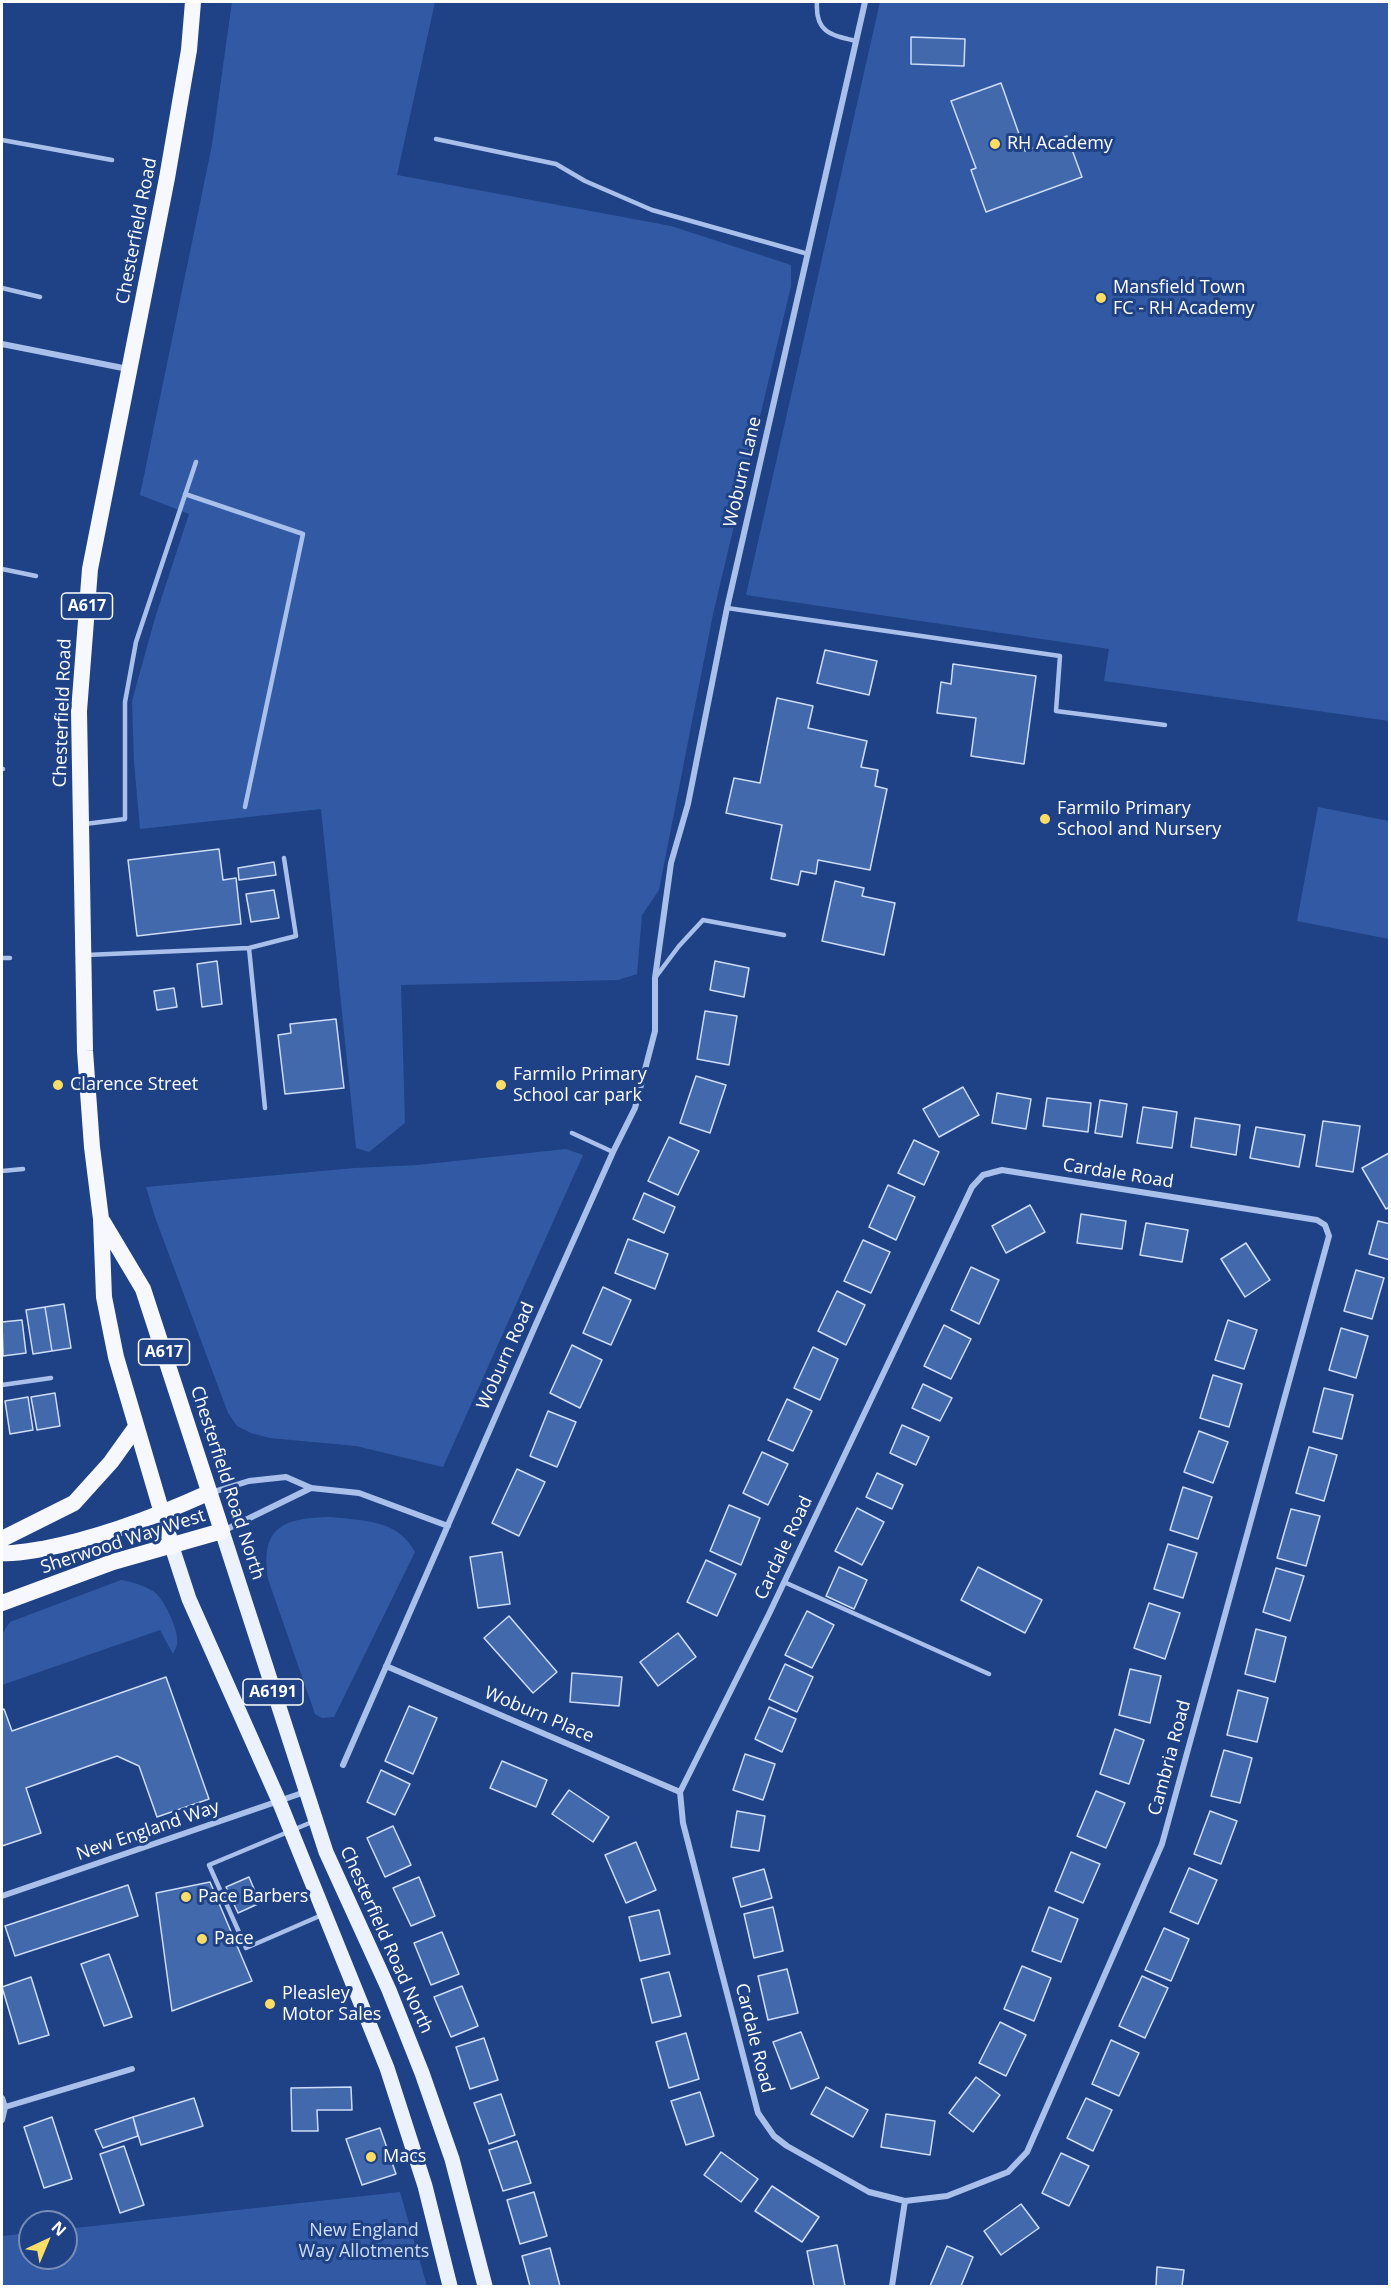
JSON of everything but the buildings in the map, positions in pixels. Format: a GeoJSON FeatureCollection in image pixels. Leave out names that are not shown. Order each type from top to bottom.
{"type":"FeatureCollection","features":[{"type":"Feature","properties":{"kind":"highway","name":"Chesterfield Road"},"geometry":{"type":"LineString","coordinates":[[101,1219],[89,1115],[85,1051],[79,711],[90,569],[170,166],[189,50],[193,2]]}},
{"type":"Feature","properties":{"kind":"highway","name":"A617"},"geometry":{"type":"LineString","coordinates":[[101,1219],[104,1297],[116,1358],[172,1546]]}},
{"type":"Feature","properties":{"kind":"highway","name":"Chesterfield Road North"},"geometry":{"type":"LineString","coordinates":[[101,1219],[143,1289],[222,1531]]}},
{"type":"Feature","properties":{"kind":"highway"},"geometry":{"type":"LineString","coordinates":[[2,1539],[74,1503],[111,1462],[136,1427]]}},
{"type":"Feature","properties":{"kind":"highway","name":"Sherwood Way West"},"geometry":{"type":"LineString","coordinates":[[2,1553],[13,1554],[69,1544],[162,1514],[208,1493]]}},
{"type":"Feature","properties":{"kind":"highway","name":"Sherwood Way West"},"geometry":{"type":"LineString","coordinates":[[2,1604],[113,1562],[222,1531]]}},
{"type":"Feature","properties":{"kind":"main road","name":"Chesterfield Road North"},"geometry":{"type":"LineString","coordinates":[[222,1531],[326,1852],[389,1990],[422,2073],[452,2159],[485,2286]]}},
{"type":"Feature","properties":{"kind":"main road","name":"A6191"},"geometry":{"type":"LineString","coordinates":[[172,1546],[189,1599],[279,1801],[387,2068],[425,2187],[450,2286]]}},
{"type":"Feature","properties":{"kind":"street","name":"Woburn Lane"},"geometry":{"type":"LineString","coordinates":[[659,950],[671,863],[688,804],[728,608],[865,2]]}},
{"type":"Feature","properties":{"kind":"street"},"geometry":{"type":"LineString","coordinates":[[2,344],[129,370]]}},
{"type":"Feature","properties":{"kind":"street","name":"Woburn Road"},"geometry":{"type":"LineString","coordinates":[[343,1765],[613,1152],[635,1108],[656,1031],[655,978],[659,950]]}},
{"type":"Feature","properties":{"kind":"street","name":"Cardale Road"},"geometry":{"type":"LineString","coordinates":[[905,2201],[869,2192],[787,2146],[774,2136],[758,2113],[684,1823],[680,1792],[784,1582],[972,1187],[983,1175],[1002,1170],[1317,1220],[1325,1225]]}},
{"type":"Feature","properties":{"kind":"street","name":"Cambria Road"},"geometry":{"type":"LineString","coordinates":[[905,2201],[946,2196],[1008,2172],[1027,2152],[1162,1844],[1329,1236],[1325,1225]]}},
{"type":"Feature","properties":{"kind":"street"},"geometry":{"type":"LineString","coordinates":[[208,1493],[249,1481],[286,1478],[311,1488],[359,1493],[448,1526]]}},
{"type":"Feature","properties":{"kind":"street"},"geometry":{"type":"LineString","coordinates":[[222,1531],[311,1488]]}},
{"type":"Feature","properties":{"kind":"street","name":"Woburn Place"},"geometry":{"type":"LineString","coordinates":[[386,1666],[680,1792]]}},
{"type":"Feature","properties":{"kind":"street","name":"New England Way"},"geometry":{"type":"LineString","coordinates":[[2,1896],[305,1792]]}},
{"type":"Feature","properties":{"kind":"street"},"geometry":{"type":"LineString","coordinates":[[4,2106],[132,2069]]}},
{"type":"Feature","properties":{"kind":"street"},"geometry":{"type":"LineString","coordinates":[[2,2098],[4,2106],[2,2120]]}},
{"type":"Feature","properties":{"kind":"street"},"geometry":{"type":"LineString","coordinates":[[892,2286],[905,2201]]}},
{"type":"Feature","properties":{"kind":"lane"},"geometry":{"type":"LineString","coordinates":[[817,2],[817,18],[822,27],[830,35],[856,41]]}},
{"type":"Feature","properties":{"kind":"lane"},"geometry":{"type":"LineString","coordinates":[[436,139],[556,164],[585,180],[652,210],[808,254]]}},
{"type":"Feature","properties":{"kind":"lane"},"geometry":{"type":"LineString","coordinates":[[2,140],[112,160]]}},
{"type":"Feature","properties":{"kind":"lane"},"geometry":{"type":"LineString","coordinates":[[2,288],[40,297]]}},
{"type":"Feature","properties":{"kind":"lane"},"geometry":{"type":"LineString","coordinates":[[80,825],[125,819],[125,702],[136,642],[196,462]]}},
{"type":"Feature","properties":{"kind":"lane"},"geometry":{"type":"LineString","coordinates":[[185,494],[303,534],[245,807]]}},
{"type":"Feature","properties":{"kind":"lane"},"geometry":{"type":"LineString","coordinates":[[2,569],[36,576]]}},
{"type":"Feature","properties":{"kind":"lane"},"geometry":{"type":"LineString","coordinates":[[728,608],[1060,656],[1056,711],[1165,725]]}},
{"type":"Feature","properties":{"kind":"lane"},"geometry":{"type":"LineString","coordinates":[[83,955],[249,948],[296,936],[284,858]]}},
{"type":"Feature","properties":{"kind":"lane"},"geometry":{"type":"LineString","coordinates":[[655,978],[679,946],[703,920],[784,935]]}},
{"type":"Feature","properties":{"kind":"lane"},"geometry":{"type":"LineString","coordinates":[[249,948],[265,1108]]}},
{"type":"Feature","properties":{"kind":"lane"},"geometry":{"type":"LineString","coordinates":[[2,958],[10,958]]}},
{"type":"Feature","properties":{"kind":"lane"},"geometry":{"type":"LineString","coordinates":[[573,1133],[613,1152]]}},
{"type":"Feature","properties":{"kind":"lane"},"geometry":{"type":"LineString","coordinates":[[2,1171],[24,1169]]}},
{"type":"Feature","properties":{"kind":"lane"},"geometry":{"type":"LineString","coordinates":[[2,1385],[51,1378]]}},
{"type":"Feature","properties":{"kind":"lane"},"geometry":{"type":"LineString","coordinates":[[784,1582],[989,1674]]}},
{"type":"Feature","properties":{"kind":"lane"},"geometry":{"type":"LineString","coordinates":[[315,1821],[209,1865],[246,1948],[325,1914]]}},
{"type":"Feature","properties":{"kind":"green space"},"geometry":{"type":"Polygon","coordinates":[[[232,2],[435,2],[397,175],[671,226],[791,265],[791,286],[713,614],[659,890],[642,915],[637,974],[618,980],[401,985],[405,1123],[369,1152],[356,1148],[321,809],[140,829],[134,762],[132,701],[155,618],[189,514],[140,495],[212,145],[232,2]]]}},
{"type":"Feature","properties":{"kind":"green space","name":"Mansfield Town FC - RH Academy"},"geometry":{"type":"Polygon","coordinates":[[[880,2],[1389,2],[1389,721],[1104,681],[1109,649],[746,595],[880,2]]]}},
{"type":"Feature","properties":{"kind":"green space"},"geometry":{"type":"Polygon","coordinates":[[[1318,807],[1389,821],[1389,939],[1297,921],[1318,807]]]}},
{"type":"Feature","properties":{"kind":"green space"},"geometry":{"type":"Polygon","coordinates":[[[566,1149],[583,1155],[443,1467],[356,1446],[270,1438],[237,1426],[228,1413],[146,1187],[355,1168],[418,1165],[566,1149]]]}},
{"type":"Feature","properties":{"kind":"green space"},"geometry":{"type":"Polygon","coordinates":[[[331,1517],[367,1521],[389,1527],[408,1541],[415,1552],[334,1717],[322,1718],[315,1714],[268,1579],[266,1561],[272,1536],[279,1528],[300,1520],[331,1517]]]}},
{"type":"Feature","properties":{"kind":"green space"},"geometry":{"type":"Polygon","coordinates":[[[121,1580],[153,1591],[162,1601],[176,1632],[177,1645],[173,1654],[160,1630],[2,1685],[2,1634],[10,1622],[121,1580]]]}},
{"type":"Feature","properties":{"kind":"green space","name":"New England Way Allotments"},"geometry":{"type":"Polygon","coordinates":[[[400,2192],[427,2286],[2,2286],[3,2236],[18,2234],[18,2270],[78,2270],[78,2228],[400,2192]]]}},
{"type":"Feature","properties":{"kind":"place","name":"RH Academy"},"geometry":{"type":"Point","coordinates":[995,144]}},
{"type":"Feature","properties":{"kind":"place","name":"Mansfield Town FC - RH Academy"},"geometry":{"type":"Point","coordinates":[1101,298]}},
{"type":"Feature","properties":{"kind":"place","name":"Farmilo Primary School and Nursery"},"geometry":{"type":"Point","coordinates":[1045,819]}},
{"type":"Feature","properties":{"kind":"place","name":"Clarence Street"},"geometry":{"type":"Point","coordinates":[58,1085]}},
{"type":"Feature","properties":{"kind":"place","name":"Farmilo Primary School car park"},"geometry":{"type":"Point","coordinates":[501,1085]}},
{"type":"Feature","properties":{"kind":"place","name":"Pace Barbers"},"geometry":{"type":"Point","coordinates":[186,1897]}},
{"type":"Feature","properties":{"kind":"place","name":"Pace"},"geometry":{"type":"Point","coordinates":[202,1939]}},
{"type":"Feature","properties":{"kind":"place","name":"Pleasley Motor Sales"},"geometry":{"type":"Point","coordinates":[270,2004]}},
{"type":"Feature","properties":{"kind":"place","name":"Macs"},"geometry":{"type":"Point","coordinates":[371,2157]}}]}
